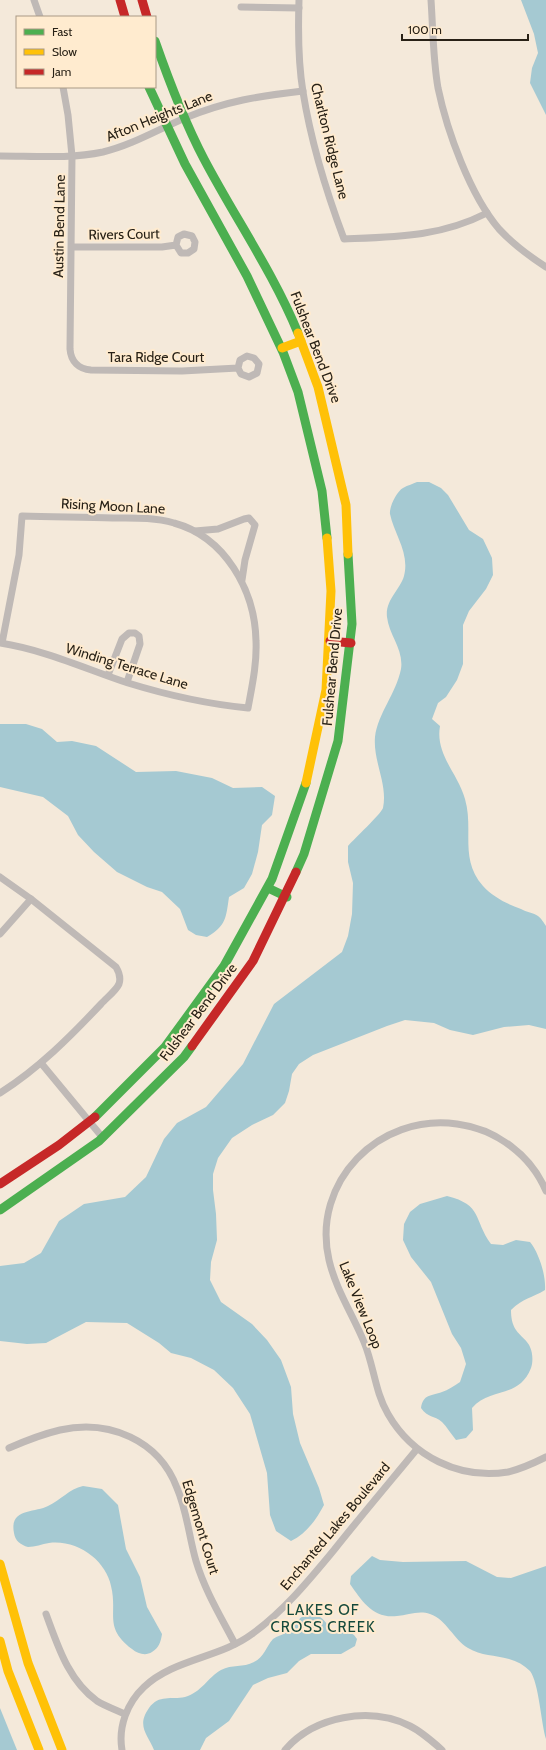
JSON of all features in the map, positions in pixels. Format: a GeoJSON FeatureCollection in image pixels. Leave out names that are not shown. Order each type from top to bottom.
{"type":"FeatureCollection","features":[{"type":"Feature","properties":{"kind":"main road"},"geometry":{"type":"LineString","coordinates":[[120,0],[125,16]]}},
{"type":"Feature","properties":{"kind":"main road"},"geometry":{"type":"LineString","coordinates":[[142,0],[147,16]]}},
{"type":"Feature","properties":{"kind":"main road","name":"Fulshear Bend Drive"},"geometry":{"type":"LineString","coordinates":[[0,1210],[60,1172],[103,1138],[156,1089],[199,1040],[247,972],[287,897],[316,823],[331,771],[342,723],[350,642],[351,562],[342,482],[326,413],[301,341],[274,281],[203,158],[185,118],[156,44]]}},
{"type":"Feature","properties":{"kind":"main road","name":"Fulshear Bend Drive"},"geometry":{"type":"LineString","coordinates":[[0,1184],[44,1156],[90,1121],[146,1067],[185,1022],[229,960],[268,888],[287,842],[313,759],[323,706],[330,641],[331,576],[323,497],[310,432],[282,348],[256,291],[197,190],[165,127],[149,88]]}},
{"type":"Feature","properties":{"kind":"main road"},"geometry":{"type":"LineString","coordinates":[[282,348],[301,341]]}},
{"type":"Feature","properties":{"kind":"main road"},"geometry":{"type":"LineString","coordinates":[[330,641],[350,642]]}},
{"type":"Feature","properties":{"kind":"main road"},"geometry":{"type":"LineString","coordinates":[[268,888],[287,897]]}},
{"type":"Feature","properties":{"kind":"main road"},"geometry":{"type":"LineString","coordinates":[[0,1564],[28,1663],[62,1750]]}},
{"type":"Feature","properties":{"kind":"main road"},"geometry":{"type":"LineString","coordinates":[[0,1641],[8,1670],[39,1750]]}},
{"type":"Feature","properties":{"kind":"street"},"geometry":{"type":"LineString","coordinates":[[34,0],[40,16]]}},
{"type":"Feature","properties":{"kind":"street","name":"Charlton Ridge Lane"},"geometry":{"type":"LineString","coordinates":[[299,0],[300,58],[303,91],[320,166],[344,239],[398,237],[442,231],[465,224],[488,213]]}},
{"type":"Feature","properties":{"kind":"street"},"geometry":{"type":"LineString","coordinates":[[431,0],[438,87],[444,112],[466,170],[488,213],[500,229],[515,244],[546,267]]}},
{"type":"Feature","properties":{"kind":"street"},"geometry":{"type":"LineString","coordinates":[[241,6],[299,8]]}},
{"type":"Feature","properties":{"kind":"street","name":"Austin Bend Lane"},"geometry":{"type":"LineString","coordinates":[[63,88],[68,115],[72,156],[70,349],[76,364]]}},
{"type":"Feature","properties":{"kind":"street","name":"Afton Heights Lane"},"geometry":{"type":"LineString","coordinates":[[0,156],[72,156],[114,149],[185,118],[247,97],[303,91]]}},
{"type":"Feature","properties":{"kind":"street","name":"Rivers Court"},"geometry":{"type":"LineString","coordinates":[[72,247],[150,248],[176,245]]}},
{"type":"Feature","properties":{"kind":"street","name":"Tara Ridge Court"},"geometry":{"type":"LineString","coordinates":[[76,364],[81,368],[91,370],[182,371],[238,368]]}},
{"type":"Feature","properties":{"kind":"street","name":"Rising Moon Lane"},"geometry":{"type":"LineString","coordinates":[[1,643],[18,562],[22,516],[152,519],[174,523],[195,531],[213,544],[230,561],[242,580],[248,595],[254,618],[256,642],[248,708]]}},
{"type":"Feature","properties":{"kind":"street"},"geometry":{"type":"LineString","coordinates":[[195,531],[218,529],[244,518],[249,518],[253,521],[255,525],[245,560],[242,580]]}},
{"type":"Feature","properties":{"kind":"street"},"geometry":{"type":"LineString","coordinates":[[108,675],[122,639],[129,633],[135,633],[141,640],[127,682]]}},
{"type":"Feature","properties":{"kind":"street","name":"Winding Terrace Lane"},"geometry":{"type":"LineString","coordinates":[[1,643],[48,654],[127,682],[195,700],[248,708]]}},
{"type":"Feature","properties":{"kind":"street"},"geometry":{"type":"LineString","coordinates":[[0,877],[31,899],[116,967],[119,972],[120,979],[115,989],[78,1029],[41,1063],[0,1093]]}},
{"type":"Feature","properties":{"kind":"street"},"geometry":{"type":"LineString","coordinates":[[0,934],[31,899]]}},
{"type":"Feature","properties":{"kind":"street"},"geometry":{"type":"LineString","coordinates":[[41,1063],[103,1138]]}},
{"type":"Feature","properties":{"kind":"street","name":"Lake View Loop"},"geometry":{"type":"LineString","coordinates":[[546,1191],[541,1178],[527,1160],[511,1146],[493,1134],[475,1128],[447,1122],[424,1123],[402,1128],[380,1139],[361,1155],[346,1173],[335,1193],[328,1214],[326,1236],[329,1260],[336,1281],[363,1340],[379,1392],[388,1413],[401,1433],[417,1449],[436,1460],[456,1468],[481,1473],[507,1472],[529,1465],[546,1457]]}},
{"type":"Feature","properties":{"kind":"street","name":"Edgemont Court"},"geometry":{"type":"LineString","coordinates":[[8,1448],[60,1430],[80,1427],[101,1428],[123,1433],[158,1455],[177,1486],[183,1504],[196,1561],[206,1589],[235,1644]]}},
{"type":"Feature","properties":{"kind":"street","name":"Enchanted Lakes Boulevard"},"geometry":{"type":"LineString","coordinates":[[122,1750],[121,1728],[125,1714],[134,1698],[144,1687],[157,1677],[235,1644],[263,1626],[299,1591],[417,1449]]}},
{"type":"Feature","properties":{"kind":"street"},"geometry":{"type":"LineString","coordinates":[[46,1614],[69,1671],[80,1686],[98,1701],[125,1714]]}},
{"type":"Feature","properties":{"kind":"street"},"geometry":{"type":"LineString","coordinates":[[285,1750],[303,1734],[318,1725],[339,1718],[361,1716],[389,1718],[409,1726],[427,1736],[442,1750]]}},
{"type":"Feature","properties":{"kind":"water"},"geometry":{"type":"Polygon","coordinates":[[[521,0],[546,0],[546,115],[530,83],[532,68],[538,53],[534,34],[521,0]]]}},
{"type":"Feature","properties":{"kind":"water"},"geometry":{"type":"Polygon","coordinates":[[[417,482],[429,482],[441,488],[448,495],[469,530],[483,539],[492,558],[493,575],[486,589],[469,611],[463,625],[463,664],[457,680],[446,697],[438,703],[432,719],[440,726],[439,736],[444,755],[465,799],[468,822],[469,855],[471,865],[476,876],[487,890],[500,900],[536,915],[546,926],[546,1029],[529,1025],[504,1027],[473,1035],[450,1030],[434,1023],[405,1020],[313,1055],[299,1064],[292,1074],[285,1103],[273,1115],[252,1125],[232,1138],[218,1158],[213,1174],[217,1240],[211,1262],[210,1280],[221,1302],[252,1324],[267,1340],[281,1360],[291,1387],[293,1414],[300,1443],[319,1488],[324,1505],[310,1526],[301,1535],[291,1541],[276,1531],[270,1515],[267,1473],[250,1414],[233,1388],[214,1370],[191,1358],[171,1353],[159,1343],[127,1323],[86,1322],[46,1343],[27,1344],[0,1341],[0,1266],[24,1263],[41,1253],[59,1221],[84,1204],[125,1197],[146,1177],[164,1139],[177,1123],[206,1107],[243,1064],[274,1004],[342,952],[348,936],[352,914],[353,883],[348,862],[348,846],[373,821],[383,808],[384,790],[376,755],[375,737],[380,720],[399,678],[401,669],[400,655],[388,624],[387,611],[390,600],[404,576],[405,559],[390,511],[398,492],[417,482]]]}},
{"type":"Feature","properties":{"kind":"water"},"geometry":{"type":"Polygon","coordinates":[[[0,724],[26,724],[42,729],[57,742],[72,741],[96,746],[136,772],[176,771],[212,778],[233,788],[262,787],[275,796],[272,815],[262,825],[258,852],[252,874],[244,888],[229,897],[226,916],[222,925],[207,937],[196,935],[188,930],[180,909],[162,892],[147,887],[117,872],[94,852],[78,835],[68,816],[43,797],[0,787],[0,724]]]}},
{"type":"Feature","properties":{"kind":"water"},"geometry":{"type":"Polygon","coordinates":[[[447,1196],[467,1204],[472,1209],[491,1244],[503,1245],[516,1240],[530,1242],[539,1258],[545,1284],[545,1290],[515,1306],[511,1310],[515,1328],[528,1343],[532,1352],[532,1366],[526,1378],[512,1389],[487,1397],[472,1408],[473,1430],[466,1438],[456,1440],[442,1422],[426,1413],[421,1408],[422,1403],[428,1396],[442,1392],[460,1382],[466,1364],[461,1348],[452,1334],[431,1282],[411,1257],[403,1240],[404,1224],[410,1212],[420,1204],[447,1196]]]}},
{"type":"Feature","properties":{"kind":"water"},"geometry":{"type":"Polygon","coordinates":[[[83,1486],[102,1489],[118,1505],[126,1549],[140,1577],[147,1607],[162,1634],[158,1646],[150,1653],[142,1654],[134,1651],[117,1634],[113,1620],[113,1596],[110,1582],[101,1566],[87,1552],[72,1545],[60,1543],[49,1543],[28,1547],[19,1542],[15,1536],[13,1525],[15,1519],[19,1515],[48,1506],[69,1492],[83,1486]]]}},
{"type":"Feature","properties":{"kind":"water"},"geometry":{"type":"Polygon","coordinates":[[[372,1556],[380,1560],[403,1562],[466,1561],[497,1577],[511,1578],[546,1566],[546,1739],[536,1684],[530,1671],[525,1667],[512,1660],[473,1651],[458,1640],[446,1625],[430,1614],[418,1613],[389,1616],[381,1615],[369,1608],[350,1584],[351,1576],[372,1556]]]}},
{"type":"Feature","properties":{"kind":"water"},"geometry":{"type":"Polygon","coordinates":[[[310,1614],[319,1616],[336,1631],[354,1635],[357,1639],[355,1646],[341,1654],[311,1654],[299,1661],[287,1673],[268,1678],[253,1685],[229,1721],[206,1738],[200,1750],[154,1750],[146,1735],[143,1725],[145,1714],[153,1704],[161,1699],[180,1698],[191,1695],[221,1670],[254,1662],[263,1655],[273,1639],[287,1632],[299,1619],[310,1614]]]}},
{"type":"Feature","properties":{"kind":"water"},"geometry":{"type":"Polygon","coordinates":[[[0,1708],[17,1750],[0,1750],[0,1708]]]}},
{"type":"Feature","properties":{"kind":"traffic: fast"},"geometry":{"type":"LineString","coordinates":[[156,44],[177,101],[197,145],[277,288],[298,333]]}},
{"type":"Feature","properties":{"kind":"traffic: fast"},"geometry":{"type":"LineString","coordinates":[[149,88],[185,164],[247,276],[283,352],[298,392],[322,491],[327,538]]}},
{"type":"Feature","properties":{"kind":"traffic: fast"},"geometry":{"type":"LineString","coordinates":[[296,872],[304,854],[338,741],[352,624],[348,554]]}},
{"type":"Feature","properties":{"kind":"traffic: fast"},"geometry":{"type":"LineString","coordinates":[[95,1117],[165,1047],[224,966],[272,879],[306,783]]}},
{"type":"Feature","properties":{"kind":"traffic: fast"},"geometry":{"type":"LineString","coordinates":[[268,888],[287,897]]}},
{"type":"Feature","properties":{"kind":"traffic: fast"},"geometry":{"type":"LineString","coordinates":[[0,1210],[99,1141],[184,1057],[192,1046]]}},
{"type":"Feature","properties":{"kind":"traffic: slow"},"geometry":{"type":"LineString","coordinates":[[298,333],[318,387],[346,505],[348,554]]}},
{"type":"Feature","properties":{"kind":"traffic: slow"},"geometry":{"type":"LineString","coordinates":[[282,348],[301,341]]}},
{"type":"Feature","properties":{"kind":"traffic: slow"},"geometry":{"type":"LineString","coordinates":[[306,783],[326,690],[331,591],[327,538]]}},
{"type":"Feature","properties":{"kind":"traffic: slow"},"geometry":{"type":"LineString","coordinates":[[0,1564],[28,1663],[62,1750]]}},
{"type":"Feature","properties":{"kind":"traffic: slow"},"geometry":{"type":"LineString","coordinates":[[0,1641],[8,1671],[39,1750]]}},
{"type":"Feature","properties":{"kind":"traffic: jam"},"geometry":{"type":"LineString","coordinates":[[120,0],[125,16]]}},
{"type":"Feature","properties":{"kind":"traffic: jam"},"geometry":{"type":"LineString","coordinates":[[142,0],[147,16]]}},
{"type":"Feature","properties":{"kind":"traffic: jam"},"geometry":{"type":"LineString","coordinates":[[330,641],[351,643]]}},
{"type":"Feature","properties":{"kind":"traffic: jam"},"geometry":{"type":"LineString","coordinates":[[192,1046],[253,961],[296,872]]}},
{"type":"Feature","properties":{"kind":"traffic: jam"},"geometry":{"type":"LineString","coordinates":[[0,1184],[59,1145],[95,1117]]}},
{"type":"Feature","properties":{"kind":"district","name":"LAKES OF CROSS CREEK"},"geometry":{"type":"Point","coordinates":[323,1618]}}]}
